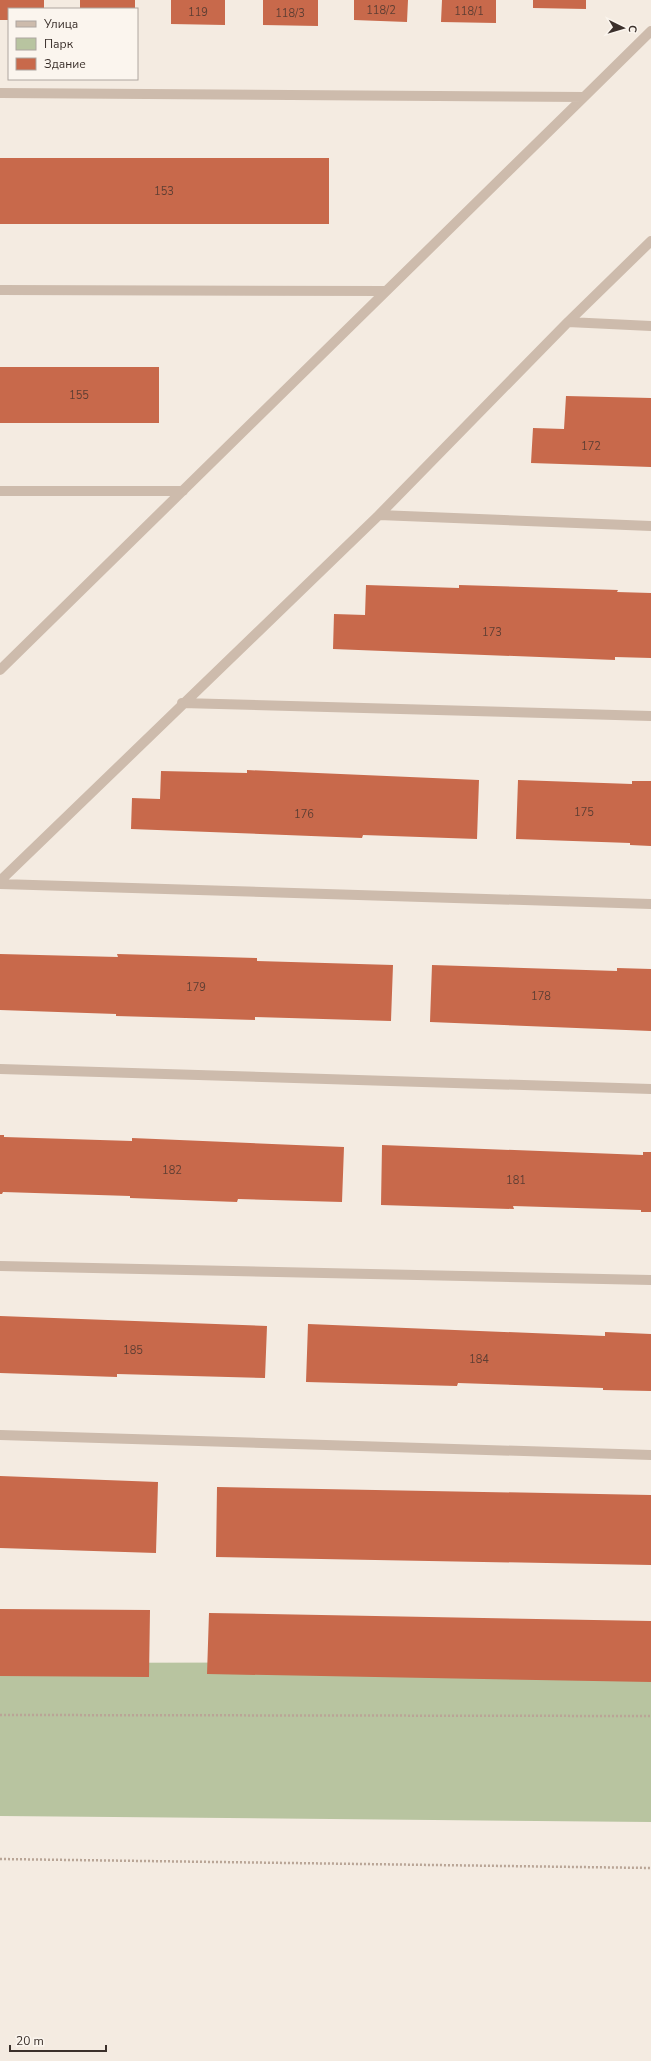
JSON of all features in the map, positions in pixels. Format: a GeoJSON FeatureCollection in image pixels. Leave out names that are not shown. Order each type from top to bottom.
{"type":"FeatureCollection","features":[{"type":"Feature","properties":{"kind":"street"},"geometry":{"type":"LineString","coordinates":[[0,670],[651,31]]}},
{"type":"Feature","properties":{"kind":"street"},"geometry":{"type":"LineString","coordinates":[[0,93],[584,97]]}},
{"type":"Feature","properties":{"kind":"street"},"geometry":{"type":"LineString","coordinates":[[0,881],[182,703],[379,515],[568,322],[651,240]]}},
{"type":"Feature","properties":{"kind":"street"},"geometry":{"type":"LineString","coordinates":[[0,290],[386,291]]}},
{"type":"Feature","properties":{"kind":"street"},"geometry":{"type":"LineString","coordinates":[[568,322],[651,326]]}},
{"type":"Feature","properties":{"kind":"street"},"geometry":{"type":"LineString","coordinates":[[0,490],[183,491]]}},
{"type":"Feature","properties":{"kind":"street"},"geometry":{"type":"LineString","coordinates":[[379,515],[651,526]]}},
{"type":"Feature","properties":{"kind":"street"},"geometry":{"type":"LineString","coordinates":[[182,703],[651,716]]}},
{"type":"Feature","properties":{"kind":"street"},"geometry":{"type":"LineString","coordinates":[[0,884],[651,904]]}},
{"type":"Feature","properties":{"kind":"street"},"geometry":{"type":"LineString","coordinates":[[0,1069],[651,1089]]}},
{"type":"Feature","properties":{"kind":"street"},"geometry":{"type":"LineString","coordinates":[[0,1266],[651,1280]]}},
{"type":"Feature","properties":{"kind":"street"},"geometry":{"type":"LineString","coordinates":[[0,1435],[651,1455]]}},
{"type":"Feature","properties":{"kind":"path"},"geometry":{"type":"LineString","coordinates":[[0,1715],[651,1716]]}},
{"type":"Feature","properties":{"kind":"path"},"geometry":{"type":"LineString","coordinates":[[0,1860],[651,1868]]}},
{"type":"Feature","properties":{"kind":"green space"},"geometry":{"type":"Polygon","coordinates":[[[651,1662],[651,1822],[0,1816],[0,1663],[651,1662]]]}},
{"type":"Feature","properties":{"kind":"building"},"geometry":{"type":"Polygon","coordinates":[[[0,0],[44,0],[44,8],[8,8],[8,20],[0,20],[0,0]]]}},
{"type":"Feature","properties":{"kind":"building"},"geometry":{"type":"Polygon","coordinates":[[[80,0],[135,0],[135,8],[80,8],[80,0]]]}},
{"type":"Feature","properties":{"kind":"building"},"geometry":{"type":"Polygon","coordinates":[[[171,0],[225,0],[225,25],[171,24],[171,0]]]}},
{"type":"Feature","properties":{"kind":"building"},"geometry":{"type":"Polygon","coordinates":[[[263,0],[318,0],[318,26],[263,25],[263,0]]]}},
{"type":"Feature","properties":{"kind":"building"},"geometry":{"type":"Polygon","coordinates":[[[354,0],[408,0],[407,22],[354,20],[354,0]]]}},
{"type":"Feature","properties":{"kind":"building"},"geometry":{"type":"Polygon","coordinates":[[[442,0],[496,0],[496,23],[441,22],[442,0]]]}},
{"type":"Feature","properties":{"kind":"building"},"geometry":{"type":"Polygon","coordinates":[[[533,0],[586,0],[586,9],[533,8],[533,0]]]}},
{"type":"Feature","properties":{"kind":"building"},"geometry":{"type":"Polygon","coordinates":[[[0,158],[329,158],[329,224],[0,224],[0,158]]]}},
{"type":"Feature","properties":{"kind":"building"},"geometry":{"type":"Polygon","coordinates":[[[0,367],[159,367],[159,423],[0,423],[0,367]]]}},
{"type":"Feature","properties":{"kind":"building"},"geometry":{"type":"Polygon","coordinates":[[[566,396],[651,398],[651,467],[531,463],[533,428],[564,429],[566,396]]]}},
{"type":"Feature","properties":{"kind":"building"},"geometry":{"type":"Polygon","coordinates":[[[366,585],[459,588],[459,585],[618,590],[617,592],[651,593],[651,658],[615,657],[615,660],[333,649],[334,614],[365,615],[366,585]]]}},
{"type":"Feature","properties":{"kind":"building"},"geometry":{"type":"Polygon","coordinates":[[[247,770],[479,780],[477,839],[363,835],[362,838],[131,829],[132,798],[160,799],[161,771],[247,773],[247,770]]]}},
{"type":"Feature","properties":{"kind":"building"},"geometry":{"type":"Polygon","coordinates":[[[518,780],[632,784],[632,781],[651,781],[651,846],[630,845],[630,843],[516,839],[518,780]]]}},
{"type":"Feature","properties":{"kind":"building"},"geometry":{"type":"Polygon","coordinates":[[[0,954],[118,957],[117,954],[257,958],[257,961],[393,965],[391,1021],[255,1017],[255,1020],[116,1016],[116,1014],[0,1010],[0,954]]]}},
{"type":"Feature","properties":{"kind":"building"},"geometry":{"type":"Polygon","coordinates":[[[432,965],[617,971],[617,968],[651,969],[651,1031],[430,1022],[432,965]]]}},
{"type":"Feature","properties":{"kind":"building"},"geometry":{"type":"Polygon","coordinates":[[[0,1135],[4,1135],[4,1137],[132,1141],[132,1138],[344,1147],[342,1202],[238,1199],[237,1202],[130,1198],[130,1196],[3,1192],[0,1194],[0,1135]]]}},
{"type":"Feature","properties":{"kind":"building"},"geometry":{"type":"Polygon","coordinates":[[[382,1145],[643,1155],[643,1152],[651,1152],[651,1212],[641,1212],[641,1210],[513,1206],[514,1209],[381,1205],[382,1145]]]}},
{"type":"Feature","properties":{"kind":"building"},"geometry":{"type":"Polygon","coordinates":[[[0,1316],[267,1326],[265,1378],[117,1374],[117,1377],[0,1373],[0,1316]]]}},
{"type":"Feature","properties":{"kind":"building"},"geometry":{"type":"Polygon","coordinates":[[[308,1324],[605,1336],[605,1332],[651,1334],[651,1391],[458,1383],[457,1386],[306,1382],[308,1324]]]}},
{"type":"Feature","properties":{"kind":"building"},"geometry":{"type":"Polygon","coordinates":[[[0,1476],[158,1482],[156,1553],[0,1548],[0,1476]]]}},
{"type":"Feature","properties":{"kind":"building"},"geometry":{"type":"Polygon","coordinates":[[[217,1487],[651,1495],[651,1565],[216,1557],[217,1487]]]}},
{"type":"Feature","properties":{"kind":"building"},"geometry":{"type":"Polygon","coordinates":[[[0,1609],[150,1610],[149,1677],[0,1676],[0,1609]]]}},
{"type":"Feature","properties":{"kind":"building"},"geometry":{"type":"Polygon","coordinates":[[[209,1613],[651,1621],[651,1682],[207,1674],[209,1613]]]}}]}
